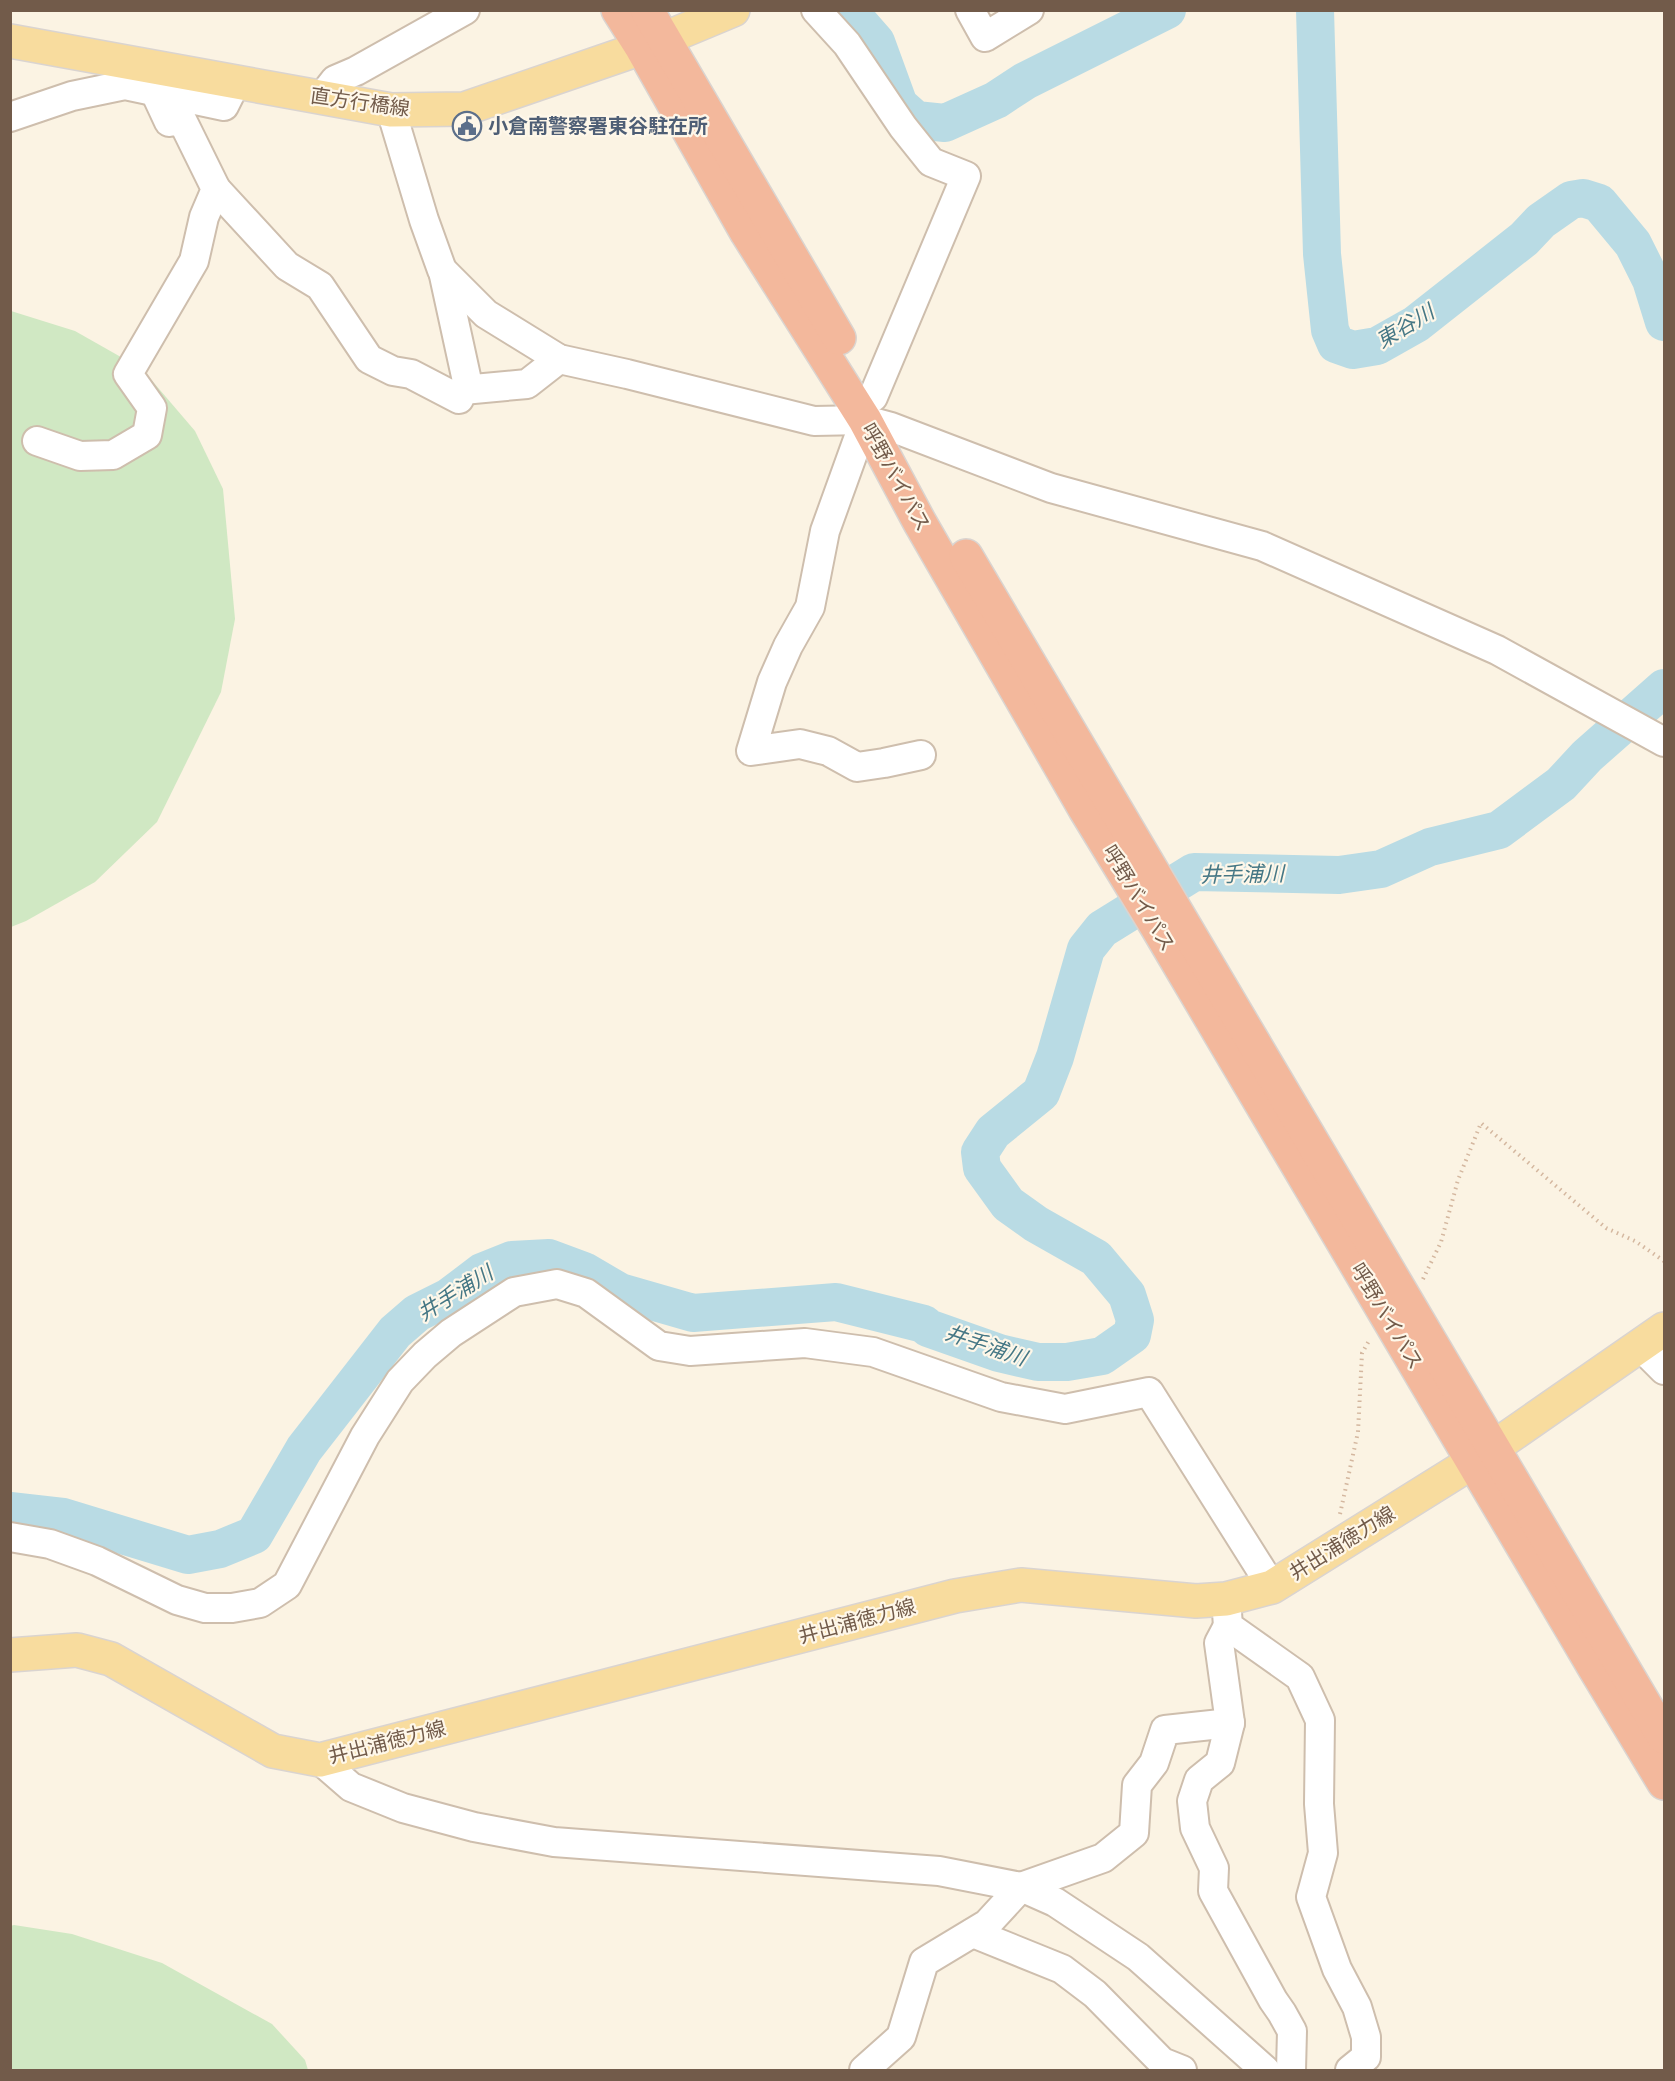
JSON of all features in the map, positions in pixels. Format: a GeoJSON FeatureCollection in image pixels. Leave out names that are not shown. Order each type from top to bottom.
{"type":"FeatureCollection","features":[{"type":"Feature","properties":{"kind":"highway","name":"呼野バイパス"},"geometry":{"type":"LineString","coordinates":[[618,10],[653,44]]}},
{"type":"Feature","properties":{"kind":"highway","name":"呼野バイパス"},"geometry":{"type":"LineString","coordinates":[[647,10],[653,44],[747,233],[876,415],[1140,876],[1484,1453],[1665,1737]]}},
{"type":"Feature","properties":{"kind":"highway","name":"呼野バイパス"},"geometry":{"type":"LineString","coordinates":[[1484,1453],[1594,1667],[1665,1783]]}},
{"type":"Feature","properties":{"kind":"main road","name":"直方行橋線"},"geometry":{"type":"LineString","coordinates":[[10,40],[391,110],[464,109],[653,44],[733,10]]}},
{"type":"Feature","properties":{"kind":"main road","name":"井出浦徳力線"},"geometry":{"type":"LineString","coordinates":[[10,1655],[77,1650],[111,1659],[273,1751],[320,1760],[955,1596],[1021,1585],[1196,1600],[1227,1613],[1332,1550],[1484,1453],[1652,1337]]}},
{"type":"Feature","properties":{"kind":"street"},"geometry":{"type":"LineString","coordinates":[[321,98],[335,80],[356,71],[465,10]]}},
{"type":"Feature","properties":{"kind":"street"},"geometry":{"type":"LineString","coordinates":[[816,10],[847,44],[903,127],[931,162],[966,176],[876,415],[825,531],[810,607],[788,646],[772,682],[751,751],[800,744],[828,752],[857,767],[921,755]]}},
{"type":"Feature","properties":{"kind":"street"},"geometry":{"type":"LineString","coordinates":[[970,10],[985,37],[1029,10]]}},
{"type":"Feature","properties":{"kind":"street"},"geometry":{"type":"LineString","coordinates":[[10,117],[72,96],[125,85],[224,106],[236,82]]}},
{"type":"Feature","properties":{"kind":"street"},"geometry":{"type":"LineString","coordinates":[[155,92],[169,122],[182,120],[216,189],[287,266],[320,286],[369,358],[393,371],[411,374],[459,399],[467,381],[442,270],[424,220],[391,110]]}},
{"type":"Feature","properties":{"kind":"street"},"geometry":{"type":"LineString","coordinates":[[37,441],[80,456],[113,455],[147,435],[152,408],[128,374],[194,261],[204,217],[216,189]]}},
{"type":"Feature","properties":{"kind":"street"},"geometry":{"type":"LineString","coordinates":[[442,270],[486,314],[559,359],[814,421],[876,415],[1051,488],[1263,546],[1497,650],[1665,742]]}},
{"type":"Feature","properties":{"kind":"street"},"geometry":{"type":"LineString","coordinates":[[463,390],[527,384],[559,359]]}},
{"type":"Feature","properties":{"kind":"street"},"geometry":{"type":"LineString","coordinates":[[10,1537],[50,1544],[97,1561],[177,1600],[205,1608],[232,1608],[260,1603],[287,1585],[365,1436],[400,1381],[451,1333],[514,1292],[557,1284],[586,1293],[659,1346],[690,1351],[805,1343],[873,1352],[1000,1397],[1065,1409],[1149,1392],[1272,1587]]}},
{"type":"Feature","properties":{"kind":"street"},"geometry":{"type":"LineString","coordinates":[[1652,1337],[1665,1371]]}},
{"type":"Feature","properties":{"kind":"street"},"geometry":{"type":"LineString","coordinates":[[1291,2070],[1292,2031],[1213,1891],[1214,1868],[1196,1828],[1192,1801],[1199,1780],[1221,1763],[1230,1723],[1219,1643],[1227,1613],[1300,1677],[1320,1720],[1319,1804],[1323,1853],[1311,1897],[1337,1970],[1357,2007],[1366,2037],[1366,2057],[1350,2070]]}},
{"type":"Feature","properties":{"kind":"street"},"geometry":{"type":"LineString","coordinates":[[864,2070],[901,2037],[924,1962],[987,1924],[1021,1887],[1102,1858],[1134,1833],[1137,1785],[1155,1763],[1166,1730],[1230,1723]]}},
{"type":"Feature","properties":{"kind":"street"},"geometry":{"type":"LineString","coordinates":[[320,1760],[351,1787],[403,1808],[474,1827],[554,1842],[939,1871],[1021,1887],[1055,1902],[1138,1957],[1265,2070]]}},
{"type":"Feature","properties":{"kind":"street"},"geometry":{"type":"LineString","coordinates":[[973,1933],[1062,1970],[1095,1994],[1162,2062],[1182,2070]]}},
{"type":"Feature","properties":{"kind":"path"},"geometry":{"type":"LineString","coordinates":[[1332,1550],[1358,1432],[1362,1353],[1397,1307],[1441,1242],[1458,1180],[1481,1123],[1606,1228],[1635,1241],[1665,1261]]}},
{"type":"Feature","properties":{"kind":"green space"},"geometry":{"type":"Polygon","coordinates":[[[11,311],[75,331],[142,369],[195,431],[223,489],[235,619],[221,692],[157,822],[95,882],[11,927],[11,311]]]}},
{"type":"Feature","properties":{"kind":"green space"},"geometry":{"type":"Polygon","coordinates":[[[10,1926],[72,1934],[162,1963],[272,2024],[305,2060],[308,2070],[11,2070],[10,1926]]]}},
{"type":"Feature","properties":{"kind":"waterway","name":"東谷川"},"geometry":{"type":"LineString","coordinates":[[848,10],[876,42],[899,105],[916,120],[945,123],[996,100],[1025,81],[1167,10]]}},
{"type":"Feature","properties":{"kind":"waterway","name":"東谷川"},"geometry":{"type":"LineString","coordinates":[[1315,10],[1322,254],[1330,330],[1336,344],[1353,350],[1377,346],[1416,324],[1524,239],[1541,221],[1571,200],[1583,198],[1599,203],[1633,244],[1651,280],[1664,322]]}},
{"type":"Feature","properties":{"kind":"waterway","name":"井手浦川"},"geometry":{"type":"LineString","coordinates":[[10,1511],[63,1517],[188,1555],[220,1549],[254,1535],[304,1449],[395,1332],[417,1313],[449,1297],[482,1272],[512,1260],[549,1258],[584,1271],[620,1292],[693,1313],[836,1302],[924,1324],[928,1328],[999,1353],[1038,1362],[1067,1362],[1102,1356],[1132,1335],[1135,1320],[1127,1295],[1096,1258],[1036,1224],[1008,1204],[982,1168],[980,1152],[993,1132],[1041,1093],[1055,1057],[1086,949],[1102,929],[1194,872],[1339,875],[1381,869],[1430,847],[1499,830],[1561,784],[1587,756],[1664,688]]}},
{"type":"Feature","properties":{"kind":"place","name":"小倉南警察署東谷駐在所"},"geometry":{"type":"Point","coordinates":[467,126]}}]}
